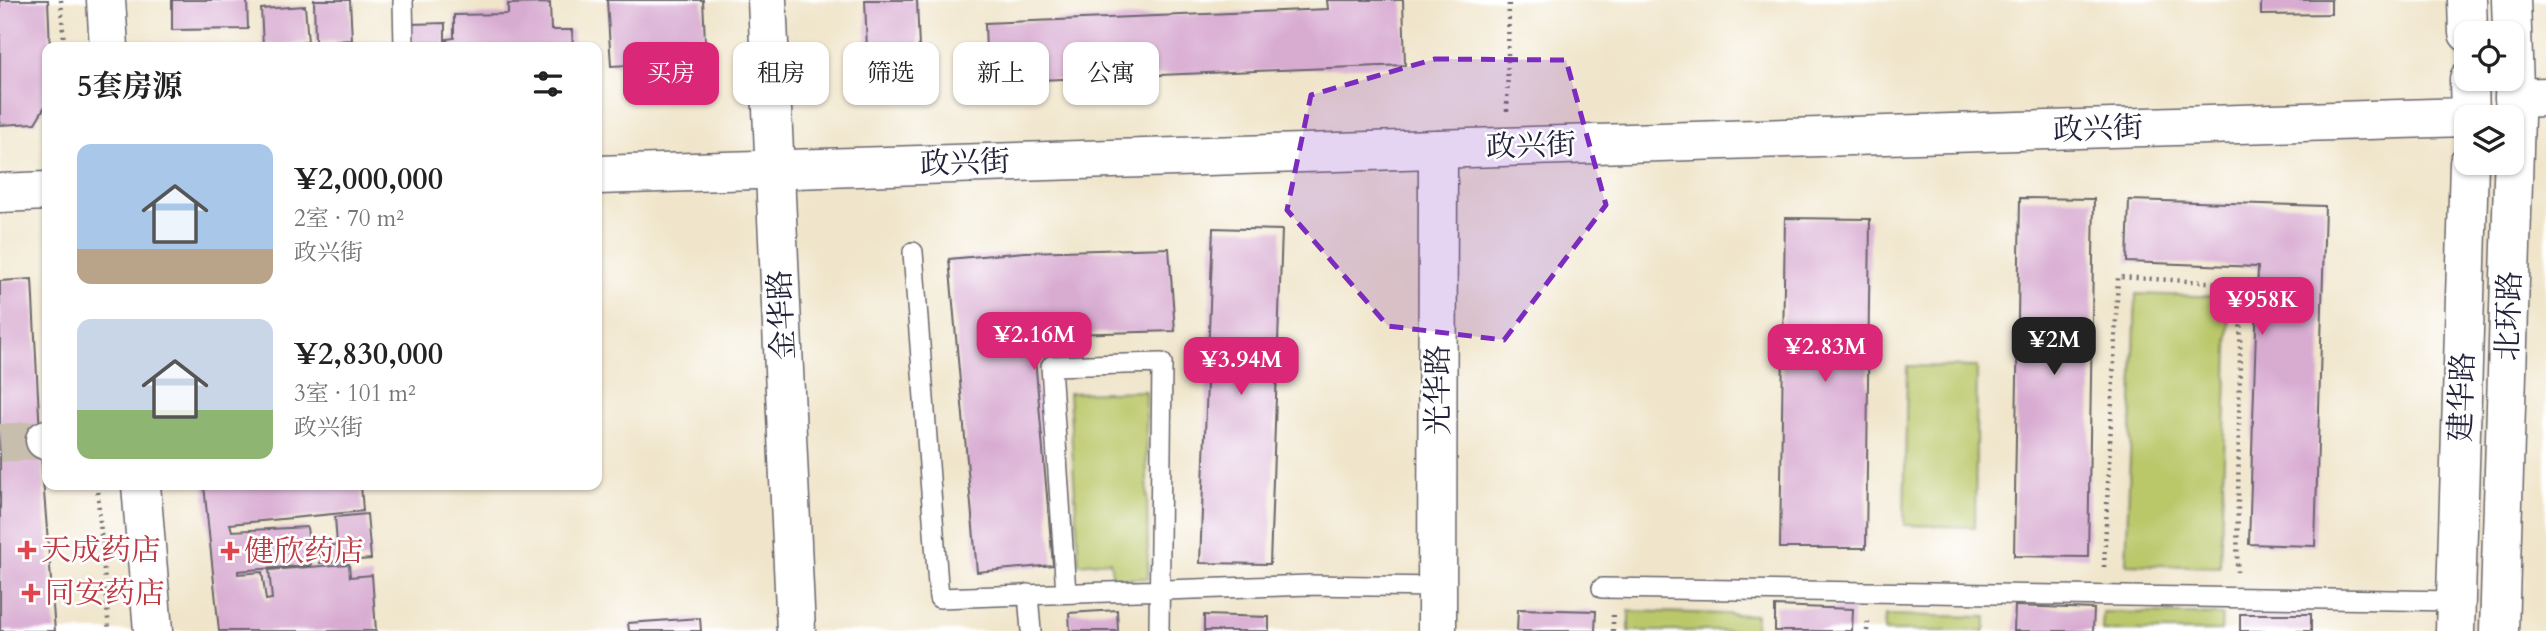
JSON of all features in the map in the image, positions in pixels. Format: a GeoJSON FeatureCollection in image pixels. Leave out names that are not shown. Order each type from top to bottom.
{"type":"FeatureCollection","features":[{"type":"Feature","properties":{"kind":"street"},"geometry":{"type":"LineString","coordinates":[[106,0],[109,42]]}},
{"type":"Feature","properties":{"kind":"street","name":"金华路"},"geometry":{"type":"LineString","coordinates":[[767,0],[796,631]]}},
{"type":"Feature","properties":{"kind":"street"},"geometry":{"type":"LineString","coordinates":[[2467,0],[2468,21]]}},
{"type":"Feature","properties":{"kind":"street","name":"北环路"},"geometry":{"type":"LineString","coordinates":[[2511,0],[2517,105]]}},
{"type":"Feature","properties":{"kind":"street","name":"政兴街"},"geometry":{"type":"LineString","coordinates":[[602,174],[2454,117]]}},
{"type":"Feature","properties":{"kind":"street","name":"光华路"},"geometry":{"type":"LineString","coordinates":[[1437,631],[1438,149]]}},
{"type":"Feature","properties":{"kind":"street","name":"建华路"},"geometry":{"type":"LineString","coordinates":[[2456,616],[2469,175]]}},
{"type":"Feature","properties":{"kind":"street","name":"北环路"},"geometry":{"type":"LineString","coordinates":[[2499,631],[2515,175]]}},
{"type":"Feature","properties":{"kind":"street"},"geometry":{"type":"LineString","coordinates":[[0,193],[42,191]]}},
{"type":"Feature","properties":{"kind":"street"},"geometry":{"type":"LineString","coordinates":[[141,490],[153,631]]}},
{"type":"Feature","properties":{"kind":"lane"},"geometry":{"type":"LineString","coordinates":[[402,0],[404,42]]}},
{"type":"Feature","properties":{"kind":"lane"},"geometry":{"type":"LineString","coordinates":[[913,252],[939,598],[1309,584],[1437,587]]}},
{"type":"Feature","properties":{"kind":"lane"},"geometry":{"type":"LineString","coordinates":[[1066,593],[1051,366],[1162,363],[1159,631]]}},
{"type":"Feature","properties":{"kind":"lane"},"geometry":{"type":"LineString","coordinates":[[1602,588],[2237,597],[2456,616]]}},
{"type":"Feature","properties":{"kind":"lane"},"geometry":{"type":"LineString","coordinates":[[1028,594],[1031,631]]}},
{"type":"Feature","properties":{"kind":"path"},"geometry":{"type":"LineString","coordinates":[[61,0],[64,42]]}},
{"type":"Feature","properties":{"kind":"path"},"geometry":{"type":"LineString","coordinates":[[1506,146],[1509,0]]}},
{"type":"Feature","properties":{"kind":"path"},"geometry":{"type":"LineString","coordinates":[[2103,595],[2118,277],[2241,284],[2237,597]]}},
{"type":"Feature","properties":{"kind":"path"},"geometry":{"type":"LineString","coordinates":[[97,490],[109,631]]}},
{"type":"Feature","properties":{"kind":"highlighted area"},"geometry":{"type":"Polygon","coordinates":[[[1435,59],[1566,60],[1606,205],[1504,340],[1388,326],[1287,210],[1311,95],[1435,59]]]}},
{"type":"Feature","properties":{"kind":"green space"},"geometry":{"type":"Polygon","coordinates":[[[2136,294],[2230,297],[2220,567],[2126,564],[2136,294]]]}},
{"type":"Feature","properties":{"kind":"green space"},"geometry":{"type":"Polygon","coordinates":[[[1907,366],[1977,367],[1975,527],[1904,525],[1907,366]]]}},
{"type":"Feature","properties":{"kind":"green space"},"geometry":{"type":"Polygon","coordinates":[[[1146,391],[1148,578],[1113,579],[1110,561],[1079,564],[1069,393],[1146,391]]]}},
{"type":"Feature","properties":{"kind":"green space"},"geometry":{"type":"Polygon","coordinates":[[[1629,611],[1756,615],[1755,631],[1629,631],[1629,611]]]}},
{"type":"Feature","properties":{"kind":"green space"},"geometry":{"type":"Polygon","coordinates":[[[2103,612],[2222,615],[2221,631],[2102,631],[2103,612]]]}},
{"type":"Feature","properties":{"kind":"green space"},"geometry":{"type":"Polygon","coordinates":[[[1885,615],[1986,617],[1985,631],[1884,631],[1885,615]]]}},
{"type":"Feature","properties":{"kind":"building"},"geometry":{"type":"Polygon","coordinates":[[[0,0],[48,0],[50,42],[42,42],[42,111],[35,123],[0,125],[0,0]]]}},
{"type":"Feature","properties":{"kind":"building"},"geometry":{"type":"Polygon","coordinates":[[[172,0],[247,0],[248,29],[172,30],[172,0]]]}},
{"type":"Feature","properties":{"kind":"building"},"geometry":{"type":"Polygon","coordinates":[[[314,0],[350,0],[352,40],[315,42],[314,0]]]}},
{"type":"Feature","properties":{"kind":"building"},"geometry":{"type":"Polygon","coordinates":[[[607,0],[703,0],[705,42],[623,42],[623,65],[611,66],[607,0]]]}},
{"type":"Feature","properties":{"kind":"building"},"geometry":{"type":"Polygon","coordinates":[[[865,0],[917,0],[919,42],[867,42],[865,0]]]}},
{"type":"Feature","properties":{"kind":"building"},"geometry":{"type":"Polygon","coordinates":[[[1327,0],[1403,0],[1405,65],[1159,75],[1159,42],[1063,42],[1063,79],[1049,79],[1049,42],[986,42],[985,23],[1328,9],[1327,0]]]}},
{"type":"Feature","properties":{"kind":"building"},"geometry":{"type":"Polygon","coordinates":[[[2261,0],[2331,0],[2331,14],[2261,15],[2261,0]]]}},
{"type":"Feature","properties":{"kind":"building"},"geometry":{"type":"Polygon","coordinates":[[[550,3],[551,30],[572,30],[573,42],[447,42],[447,39],[454,38],[454,15],[508,14],[508,4],[550,3]]]}},
{"type":"Feature","properties":{"kind":"building"},"geometry":{"type":"Polygon","coordinates":[[[305,6],[308,42],[263,42],[261,9],[305,6]]]}},
{"type":"Feature","properties":{"kind":"building"},"geometry":{"type":"Polygon","coordinates":[[[445,23],[445,42],[411,42],[411,24],[445,23]]]}},
{"type":"Feature","properties":{"kind":"building"},"geometry":{"type":"Polygon","coordinates":[[[2020,198],[2094,199],[2088,557],[2014,556],[2020,198]]]}},
{"type":"Feature","properties":{"kind":"building"},"geometry":{"type":"Polygon","coordinates":[[[2129,200],[2325,206],[2315,546],[2249,544],[2258,267],[2127,262],[2129,200]]]}},
{"type":"Feature","properties":{"kind":"building"},"geometry":{"type":"Polygon","coordinates":[[[1785,218],[1870,219],[1866,548],[1780,548],[1785,218]]]}},
{"type":"Feature","properties":{"kind":"building"},"geometry":{"type":"Polygon","coordinates":[[[1213,228],[1282,230],[1270,564],[1200,563],[1213,228]]]}},
{"type":"Feature","properties":{"kind":"building"},"geometry":{"type":"Polygon","coordinates":[[[1169,248],[1175,331],[1033,335],[1053,565],[977,572],[949,259],[1025,252],[1169,248]]]}},
{"type":"Feature","properties":{"kind":"building"},"geometry":{"type":"Polygon","coordinates":[[[32,279],[42,490],[55,631],[0,631],[0,281],[32,279]]]}},
{"type":"Feature","properties":{"kind":"building"},"geometry":{"type":"Polygon","coordinates":[[[205,490],[361,490],[363,511],[230,524],[232,531],[307,527],[311,565],[238,571],[238,574],[262,572],[266,600],[272,599],[269,570],[349,564],[350,577],[372,575],[376,631],[219,631],[205,490]]]}},
{"type":"Feature","properties":{"kind":"building"},"geometry":{"type":"Polygon","coordinates":[[[367,514],[371,559],[320,563],[319,546],[337,545],[335,517],[367,514]]]}},
{"type":"Feature","properties":{"kind":"building"},"geometry":{"type":"Polygon","coordinates":[[[1775,606],[1853,609],[1852,631],[1775,631],[1775,606]]]}},
{"type":"Feature","properties":{"kind":"building"},"geometry":{"type":"Polygon","coordinates":[[[2015,606],[2094,609],[2093,631],[2014,631],[2015,606]]]}},
{"type":"Feature","properties":{"kind":"building"},"geometry":{"type":"Polygon","coordinates":[[[1518,609],[1596,611],[1595,631],[1517,631],[1518,609]]]}},
{"type":"Feature","properties":{"kind":"building"},"geometry":{"type":"Polygon","coordinates":[[[1117,610],[1118,631],[1070,631],[1069,613],[1117,610]]]}},
{"type":"Feature","properties":{"kind":"building"},"geometry":{"type":"Polygon","coordinates":[[[2240,614],[2311,614],[2311,631],[2240,631],[2240,614]]]}},
{"type":"Feature","properties":{"kind":"building"},"geometry":{"type":"Polygon","coordinates":[[[1204,615],[1269,617],[1269,631],[1204,631],[1204,615]]]}},
{"type":"Feature","properties":{"kind":"building"},"geometry":{"type":"Polygon","coordinates":[[[700,618],[701,631],[629,631],[628,623],[700,618]]]}},
{"type":"Feature","properties":{"kind":"tunnel"},"geometry":{"type":"LineString","coordinates":[[0,443],[42,440]]}},
{"type":"Feature","properties":{"kind":"place","name":"天成药店"},"geometry":{"type":"Point","coordinates":[27,550]}},
{"type":"Feature","properties":{"kind":"place","name":"健欣药店"},"geometry":{"type":"Point","coordinates":[230,551]}},
{"type":"Feature","properties":{"kind":"place","name":"同安药店"},"geometry":{"type":"Point","coordinates":[31,593]}}]}
